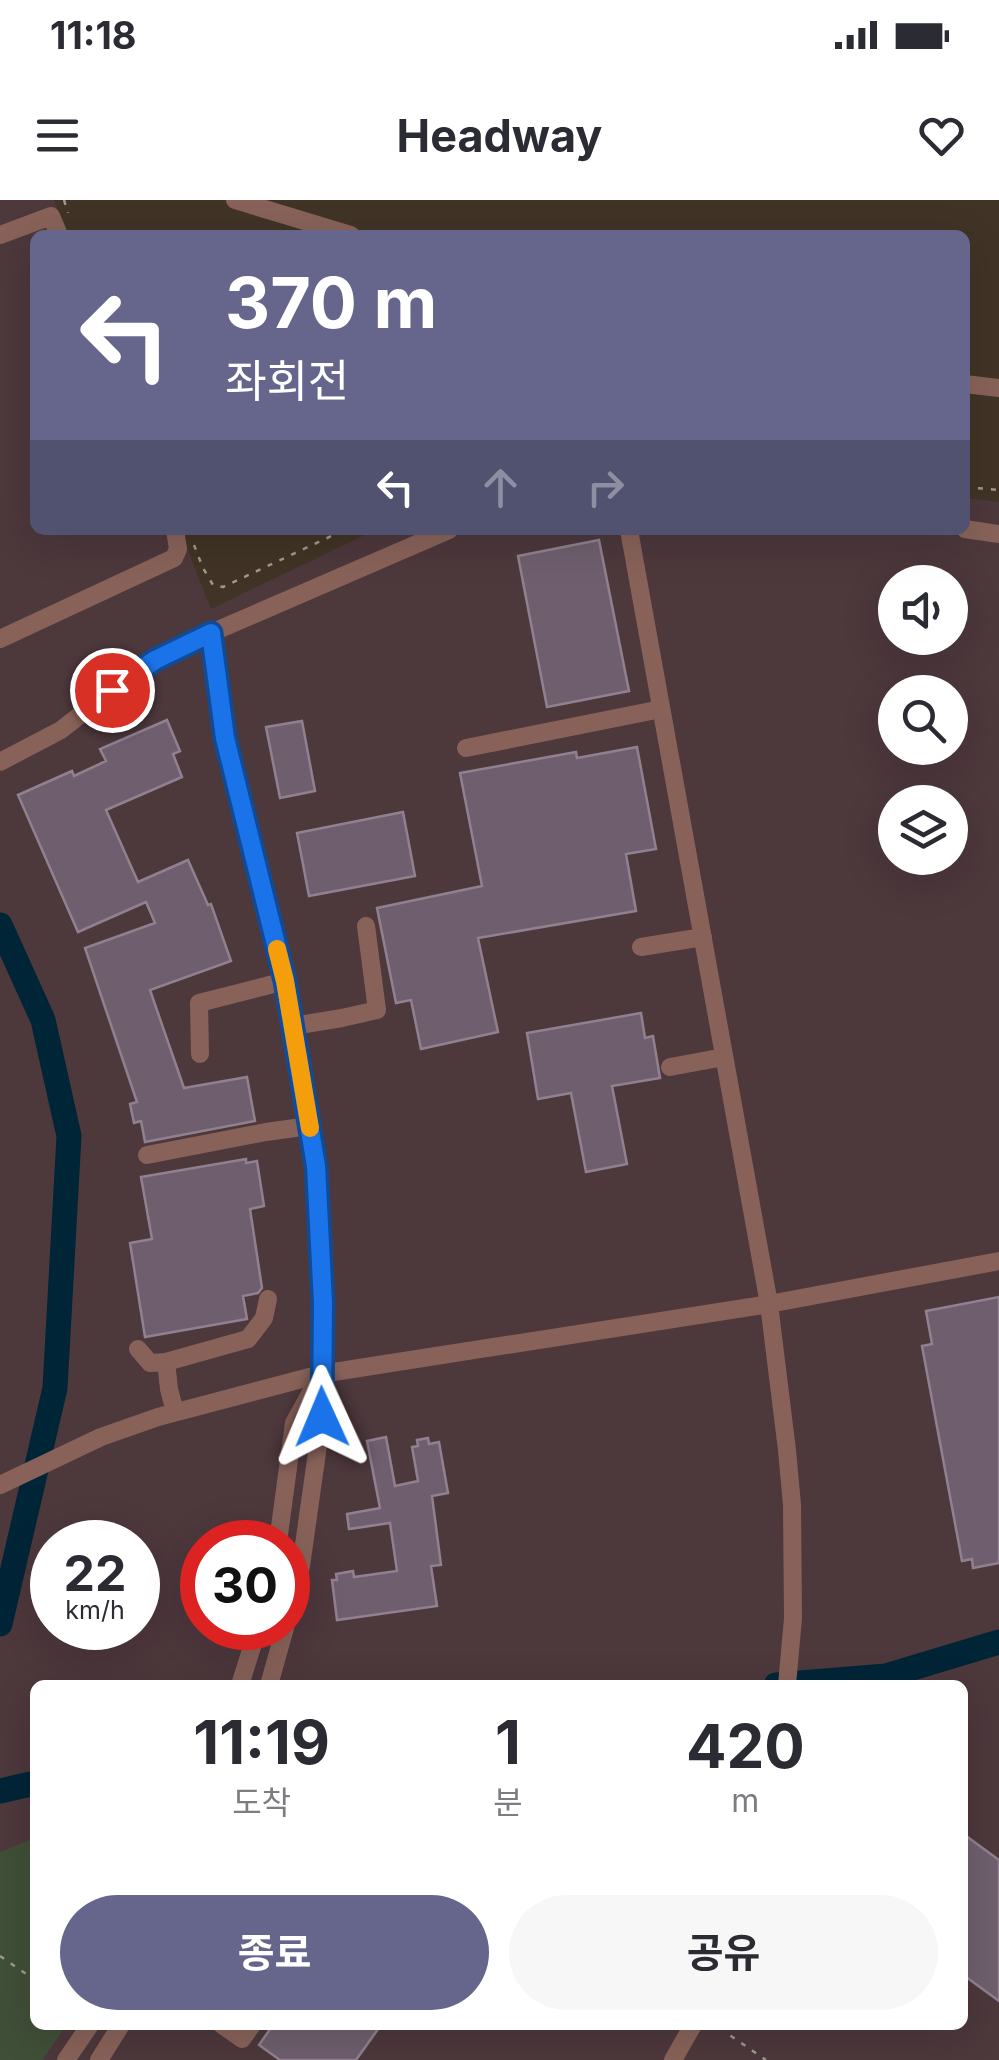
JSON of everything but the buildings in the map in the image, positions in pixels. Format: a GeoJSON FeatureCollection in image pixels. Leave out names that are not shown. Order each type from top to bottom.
{"type":"FeatureCollection","features":[{"type":"Feature","properties":{"kind":"street"},"geometry":{"type":"LineString","coordinates":[[235,200],[334,230]]}},
{"type":"Feature","properties":{"kind":"street"},"geometry":{"type":"LineString","coordinates":[[0,235],[51,216],[57,230]]}},
{"type":"Feature","properties":{"kind":"street"},"geometry":{"type":"LineString","coordinates":[[970,385],[999,388]]}},
{"type":"Feature","properties":{"kind":"street"},"geometry":{"type":"LineString","coordinates":[[970,530],[999,534]]}},
{"type":"Feature","properties":{"kind":"street"},"geometry":{"type":"LineString","coordinates":[[0,639],[174,558],[178,550],[176,535]]}},
{"type":"Feature","properties":{"kind":"street"},"geometry":{"type":"LineString","coordinates":[[2,755],[61,730],[155,660],[437,535]]}},
{"type":"Feature","properties":{"kind":"street"},"geometry":{"type":"LineString","coordinates":[[629,535],[769,1304],[792,1505],[794,1600],[788,1678]]}},
{"type":"Feature","properties":{"kind":"street"},"geometry":{"type":"LineString","coordinates":[[211,633],[225,738],[285,981],[316,1166],[323,1303],[322,1417],[308,1520]]}},
{"type":"Feature","properties":{"kind":"street"},"geometry":{"type":"LineString","coordinates":[[466,748],[661,709]]}},
{"type":"Feature","properties":{"kind":"street"},"geometry":{"type":"LineString","coordinates":[[292,1026],[376,1010],[366,926]]}},
{"type":"Feature","properties":{"kind":"street"},"geometry":{"type":"LineString","coordinates":[[641,946],[703,937]]}},
{"type":"Feature","properties":{"kind":"street"},"geometry":{"type":"LineString","coordinates":[[200,1054],[199,1003],[285,981]]}},
{"type":"Feature","properties":{"kind":"street"},"geometry":{"type":"LineString","coordinates":[[670,1067],[724,1057]]}},
{"type":"Feature","properties":{"kind":"street"},"geometry":{"type":"LineString","coordinates":[[147,1155],[309,1126]]}},
{"type":"Feature","properties":{"kind":"street"},"geometry":{"type":"LineString","coordinates":[[0,1485],[102,1437],[175,1412],[321,1374],[769,1304],[999,1261]]}},
{"type":"Feature","properties":{"kind":"street"},"geometry":{"type":"LineString","coordinates":[[138,1350],[150,1363],[166,1362],[248,1339],[264,1318],[268,1299]]}},
{"type":"Feature","properties":{"kind":"street"},"geometry":{"type":"LineString","coordinates":[[166,1362],[175,1412]]}},
{"type":"Feature","properties":{"kind":"street"},"geometry":{"type":"LineString","coordinates":[[281,1520],[294,1423],[321,1374]]}},
{"type":"Feature","properties":{"kind":"street"},"geometry":{"type":"LineString","coordinates":[[242,1680],[251,1650]]}},
{"type":"Feature","properties":{"kind":"street"},"geometry":{"type":"LineString","coordinates":[[270,1680],[279,1650]]}},
{"type":"Feature","properties":{"kind":"street"},"geometry":{"type":"LineString","coordinates":[[66,2060],[87,2030]]}},
{"type":"Feature","properties":{"kind":"street"},"geometry":{"type":"LineString","coordinates":[[99,2060],[118,2030]]}},
{"type":"Feature","properties":{"kind":"street"},"geometry":{"type":"LineString","coordinates":[[229,2030],[242,2040],[249,2030]]}},
{"type":"Feature","properties":{"kind":"street"},"geometry":{"type":"LineString","coordinates":[[673,2060],[690,2030]]}},
{"type":"Feature","properties":{"kind":"path"},"geometry":{"type":"LineString","coordinates":[[970,487],[999,490]]}},
{"type":"Feature","properties":{"kind":"path"},"geometry":{"type":"LineString","coordinates":[[194,543],[213,585],[223,587],[333,535]]}},
{"type":"Feature","properties":{"kind":"path"},"geometry":{"type":"LineString","coordinates":[[0,1956],[30,1977]]}},
{"type":"Feature","properties":{"kind":"path"},"geometry":{"type":"LineString","coordinates":[[726,2030],[766,2060]]}},
{"type":"Feature","properties":{"kind":"shaded area"},"geometry":{"type":"Polygon","coordinates":[[[0,200],[54,200],[65,230],[30,230],[30,535],[182,535],[211,609],[365,535],[970,535],[970,499],[999,502],[999,2060],[0,2060],[0,200]]]}},
{"type":"Feature","properties":{"kind":"green space"},"geometry":{"type":"Polygon","coordinates":[[[30,1840],[30,2030],[63,2030],[42,2060],[0,2060],[0,1852],[30,1840]]]}},
{"type":"Feature","properties":{"kind":"waterway"},"geometry":{"type":"LineString","coordinates":[[0,925],[43,1020],[69,1136],[55,1388],[0,1624]]}},
{"type":"Feature","properties":{"kind":"waterway"},"geometry":{"type":"LineString","coordinates":[[837,1680],[886,1676],[999,1642]]}},
{"type":"Feature","properties":{"kind":"waterway"},"geometry":{"type":"LineString","coordinates":[[0,1791],[30,1784]]}},
{"type":"Feature","properties":{"kind":"slow traffic"},"geometry":{"type":"LineString","coordinates":[[277,949],[310,1128]]}},
{"type":"Feature","properties":{"kind":"route"},"geometry":{"type":"LineString","coordinates":[[112,690],[155,660],[211,633],[225,738],[285,981],[316,1166],[323,1303],[322,1417]]}}]}
